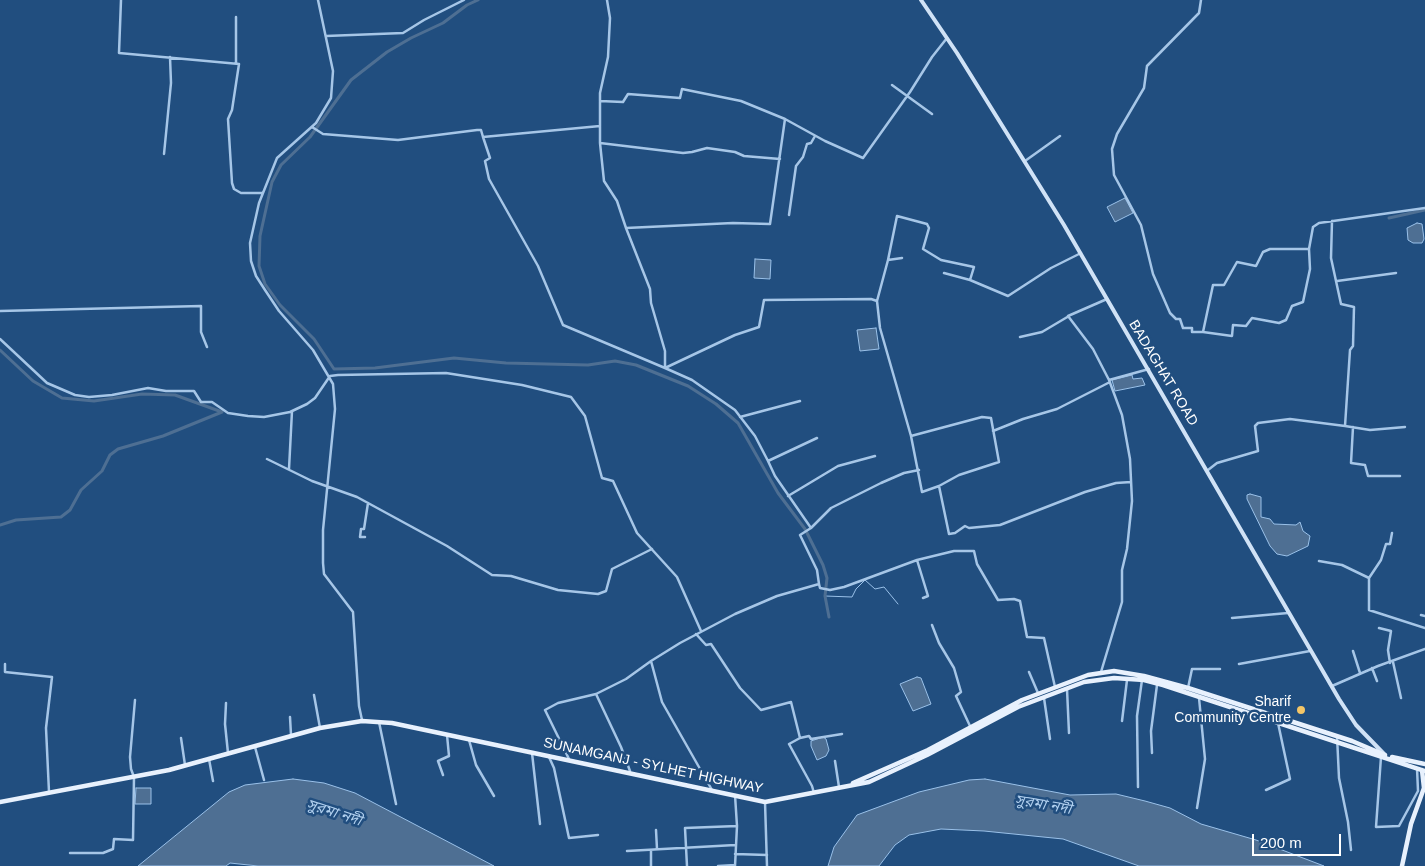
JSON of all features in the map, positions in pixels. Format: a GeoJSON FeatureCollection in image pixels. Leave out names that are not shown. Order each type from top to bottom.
{"type":"FeatureCollection","features":[{"type":"Feature","properties":{"kind":"main road","name":"BADAGHAT ROAD"},"geometry":{"type":"LineString","coordinates":[[921,0],[1025,160],[1081,253],[1332,686],[1356,725],[1384,757]]}},
{"type":"Feature","properties":{"kind":"main road"},"geometry":{"type":"LineString","coordinates":[[894,767],[970,726],[1038,693],[1101,672],[1114,671],[1144,676],[1188,688],[1350,747],[1421,770],[1425,788],[1411,824],[1402,866]]}},
{"type":"Feature","properties":{"kind":"main road"},"geometry":{"type":"LineString","coordinates":[[894,767],[927,755],[991,720],[1044,697],[1096,678],[1127,678],[1157,683],[1278,723],[1337,736],[1352,741],[1384,757],[1425,764]]}},
{"type":"Feature","properties":{"kind":"main road","name":"SUNAMGANJ - SYLHET HIGHWAY"},"geometry":{"type":"LineString","coordinates":[[0,802],[186,766],[291,735],[320,728],[362,722],[392,723],[630,771],[765,802],[842,788],[869,779],[894,767]]}},
{"type":"Feature","properties":{"kind":"main road"},"geometry":{"type":"LineString","coordinates":[[1350,747],[1352,741]]}},
{"type":"Feature","properties":{"kind":"street"},"geometry":{"type":"LineString","coordinates":[[121,0],[118,53],[236,63]]}},
{"type":"Feature","properties":{"kind":"street"},"geometry":{"type":"LineString","coordinates":[[318,0],[333,72],[331,98],[322,115],[312,127],[277,158],[262,193],[250,243],[251,261],[256,276],[279,311],[314,350],[333,384],[335,409],[323,530],[323,564],[324,574],[353,612],[359,706],[362,722]]}},
{"type":"Feature","properties":{"kind":"street"},"geometry":{"type":"LineString","coordinates":[[326,36],[403,33],[464,0]]}},
{"type":"Feature","properties":{"kind":"street"},"geometry":{"type":"LineString","coordinates":[[607,0],[610,18],[608,56],[600,101],[600,143],[604,181],[617,201],[650,289],[651,303],[664,351],[665,368]]}},
{"type":"Feature","properties":{"kind":"street"},"geometry":{"type":"LineString","coordinates":[[1201,0],[1199,13],[1147,66],[1144,88],[1116,134],[1112,149],[1114,175],[1141,225],[1153,274],[1170,313],[1176,319],[1180,319],[1183,328],[1192,328],[1192,332],[1232,336],[1233,325],[1246,326],[1252,318],[1279,323],[1286,320],[1292,306],[1303,302],[1310,269],[1309,249],[1314,224],[1425,208]]}},
{"type":"Feature","properties":{"kind":"street"},"geometry":{"type":"LineString","coordinates":[[236,17],[236,63],[239,64],[238,82],[228,124],[232,184],[234,189],[241,193],[262,193]]}},
{"type":"Feature","properties":{"kind":"street"},"geometry":{"type":"LineString","coordinates":[[600,101],[624,102],[628,94],[680,98],[682,90],[742,101],[785,119],[815,136],[863,158],[947,38]]}},
{"type":"Feature","properties":{"kind":"street"},"geometry":{"type":"LineString","coordinates":[[164,154],[171,83],[170,57]]}},
{"type":"Feature","properties":{"kind":"street"},"geometry":{"type":"LineString","coordinates":[[892,85],[932,114]]}},
{"type":"Feature","properties":{"kind":"street"},"geometry":{"type":"LineString","coordinates":[[626,228],[733,223],[770,224],[785,119]]}},
{"type":"Feature","properties":{"kind":"street"},"geometry":{"type":"LineString","coordinates":[[483,137],[600,126]]}},
{"type":"Feature","properties":{"kind":"street"},"geometry":{"type":"LineString","coordinates":[[312,127],[319,132],[349,137],[398,140],[481,130],[490,158],[485,161],[489,179],[538,266],[563,325],[692,380],[735,410],[755,436],[775,476],[810,529]]}},
{"type":"Feature","properties":{"kind":"street"},"geometry":{"type":"LineString","coordinates":[[789,215],[796,166],[803,157],[807,144],[811,143],[815,136]]}},
{"type":"Feature","properties":{"kind":"street"},"geometry":{"type":"LineString","coordinates":[[1025,160],[1060,136]]}},
{"type":"Feature","properties":{"kind":"street"},"geometry":{"type":"LineString","coordinates":[[600,143],[683,153],[707,148],[735,152],[744,156],[780,159]]}},
{"type":"Feature","properties":{"kind":"street"},"geometry":{"type":"LineString","coordinates":[[911,436],[988,416],[999,462],[959,475],[939,486],[922,492],[911,436],[880,328],[877,301],[897,216],[927,224],[928,228],[923,250],[940,260],[974,267],[970,280]]}},
{"type":"Feature","properties":{"kind":"street"},"geometry":{"type":"LineString","coordinates":[[1332,221],[1331,258],[1341,304],[1354,308],[1353,346],[1350,350],[1345,426]]}},
{"type":"Feature","properties":{"kind":"street"},"geometry":{"type":"LineString","coordinates":[[1203,332],[1213,285],[1224,285],[1237,262],[1256,266],[1263,252],[1270,249],[1309,249]]}},
{"type":"Feature","properties":{"kind":"street"},"geometry":{"type":"LineString","coordinates":[[944,272],[970,280],[1008,296],[1051,268],[1081,253]]}},
{"type":"Feature","properties":{"kind":"street"},"geometry":{"type":"LineString","coordinates":[[888,260],[902,258]]}},
{"type":"Feature","properties":{"kind":"street"},"geometry":{"type":"LineString","coordinates":[[1337,281],[1396,273]]}},
{"type":"Feature","properties":{"kind":"street"},"geometry":{"type":"LineString","coordinates":[[1020,337],[1042,332],[1069,316],[1107,298]]}},
{"type":"Feature","properties":{"kind":"street"},"geometry":{"type":"LineString","coordinates":[[665,368],[758,326],[764,300],[870,299],[877,301]]}},
{"type":"Feature","properties":{"kind":"street"},"geometry":{"type":"LineString","coordinates":[[0,311],[201,306],[201,332],[207,347]]}},
{"type":"Feature","properties":{"kind":"street"},"geometry":{"type":"LineString","coordinates":[[1069,316],[1093,349],[1110,380],[1122,415],[1131,482],[1129,538],[1122,570],[1122,602],[1101,672]]}},
{"type":"Feature","properties":{"kind":"street"},"geometry":{"type":"LineString","coordinates":[[0,339],[47,383],[75,395],[88,397],[112,395],[148,388],[166,391],[194,391],[201,402],[212,402],[228,413],[264,417],[292,411],[315,398],[330,376]]}},
{"type":"Feature","properties":{"kind":"street"},"geometry":{"type":"LineString","coordinates":[[993,431],[1023,419],[1057,409],[1110,380],[1149,369]]}},
{"type":"Feature","properties":{"kind":"street"},"geometry":{"type":"LineString","coordinates":[[330,376],[446,373],[522,385],[571,397],[586,416],[602,478],[613,481],[636,533],[678,578],[701,632]]}},
{"type":"Feature","properties":{"kind":"street"},"geometry":{"type":"LineString","coordinates":[[740,417],[800,401]]}},
{"type":"Feature","properties":{"kind":"street"},"geometry":{"type":"LineString","coordinates":[[289,469],[292,411]]}},
{"type":"Feature","properties":{"kind":"street"},"geometry":{"type":"LineString","coordinates":[[1208,470],[1218,462],[1258,451],[1255,426],[1258,423],[1290,419],[1370,430],[1405,428]]}},
{"type":"Feature","properties":{"kind":"street"},"geometry":{"type":"LineString","coordinates":[[1353,427],[1351,463],[1365,465],[1368,476],[1400,476]]}},
{"type":"Feature","properties":{"kind":"street"},"geometry":{"type":"LineString","coordinates":[[768,461],[817,438]]}},
{"type":"Feature","properties":{"kind":"street"},"geometry":{"type":"LineString","coordinates":[[788,496],[838,466],[875,456]]}},
{"type":"Feature","properties":{"kind":"street"},"geometry":{"type":"LineString","coordinates":[[267,459],[312,481],[368,504],[399,520],[447,546],[492,576],[511,576],[566,591],[598,594],[606,591],[612,569],[652,549]]}},
{"type":"Feature","properties":{"kind":"street"},"geometry":{"type":"LineString","coordinates":[[820,586],[817,570],[801,535],[810,529],[831,508],[889,480],[919,470]]}},
{"type":"Feature","properties":{"kind":"street"},"geometry":{"type":"LineString","coordinates":[[939,486],[950,534],[965,526],[969,528],[1000,525],[1085,492],[1116,483],[1131,482]]}},
{"type":"Feature","properties":{"kind":"street"},"geometry":{"type":"LineString","coordinates":[[365,537],[360,537],[361,529],[364,529],[368,504]]}},
{"type":"Feature","properties":{"kind":"street"},"geometry":{"type":"LineString","coordinates":[[1392,533],[1390,544],[1386,544],[1370,578],[1369,610],[1425,628]]}},
{"type":"Feature","properties":{"kind":"street"},"geometry":{"type":"LineString","coordinates":[[569,759],[545,710],[558,703],[596,694],[626,679],[651,661],[696,634],[776,596],[820,586],[830,590],[917,560],[954,551],[974,551],[977,564],[998,600],[1014,599],[1020,601],[1027,637],[1044,638],[1055,687]]}},
{"type":"Feature","properties":{"kind":"street"},"geometry":{"type":"LineString","coordinates":[[917,560],[928,596],[923,598]]}},
{"type":"Feature","properties":{"kind":"street"},"geometry":{"type":"LineString","coordinates":[[1319,561],[1342,565],[1370,578]]}},
{"type":"Feature","properties":{"kind":"street"},"geometry":{"type":"LineString","coordinates":[[1232,618],[1290,613]]}},
{"type":"Feature","properties":{"kind":"street"},"geometry":{"type":"LineString","coordinates":[[1421,615],[1425,616]]}},
{"type":"Feature","properties":{"kind":"street"},"geometry":{"type":"LineString","coordinates":[[932,625],[939,644],[954,668],[961,692],[956,696],[970,726]]}},
{"type":"Feature","properties":{"kind":"street"},"geometry":{"type":"LineString","coordinates":[[1379,628],[1391,631],[1388,650],[1401,698]]}},
{"type":"Feature","properties":{"kind":"street"},"geometry":{"type":"LineString","coordinates":[[696,634],[706,645],[711,644],[740,688],[762,710],[791,702],[800,738]]}},
{"type":"Feature","properties":{"kind":"street"},"geometry":{"type":"LineString","coordinates":[[1332,686],[1372,668],[1425,650]]}},
{"type":"Feature","properties":{"kind":"street"},"geometry":{"type":"LineString","coordinates":[[1239,664],[1312,651]]}},
{"type":"Feature","properties":{"kind":"street"},"geometry":{"type":"LineString","coordinates":[[1353,651],[1360,673]]}},
{"type":"Feature","properties":{"kind":"street"},"geometry":{"type":"LineString","coordinates":[[651,661],[662,702],[712,790]]}},
{"type":"Feature","properties":{"kind":"street"},"geometry":{"type":"LineString","coordinates":[[5,664],[5,672],[52,677],[46,728],[49,794]]}},
{"type":"Feature","properties":{"kind":"street"},"geometry":{"type":"LineString","coordinates":[[1372,668],[1377,681]]}},
{"type":"Feature","properties":{"kind":"street"},"geometry":{"type":"LineString","coordinates":[[1188,688],[1192,669],[1220,669]]}},
{"type":"Feature","properties":{"kind":"street"},"geometry":{"type":"LineString","coordinates":[[1030,672],[1038,693]]}},
{"type":"Feature","properties":{"kind":"street"},"geometry":{"type":"LineString","coordinates":[[1122,721],[1127,678]]}},
{"type":"Feature","properties":{"kind":"street"},"geometry":{"type":"LineString","coordinates":[[1138,787],[1137,716],[1142,680]]}},
{"type":"Feature","properties":{"kind":"street"},"geometry":{"type":"LineString","coordinates":[[1152,753],[1151,731],[1157,683]]}},
{"type":"Feature","properties":{"kind":"street"},"geometry":{"type":"LineString","coordinates":[[1067,688],[1069,733]]}},
{"type":"Feature","properties":{"kind":"street"},"geometry":{"type":"LineString","coordinates":[[596,694],[630,771]]}},
{"type":"Feature","properties":{"kind":"street"},"geometry":{"type":"LineString","coordinates":[[314,695],[320,728]]}},
{"type":"Feature","properties":{"kind":"street"},"geometry":{"type":"LineString","coordinates":[[1197,808],[1205,758],[1199,696]]}},
{"type":"Feature","properties":{"kind":"street"},"geometry":{"type":"LineString","coordinates":[[1044,697],[1050,739]]}},
{"type":"Feature","properties":{"kind":"street"},"geometry":{"type":"LineString","coordinates":[[70,853],[104,854],[113,849],[114,840],[133,840],[134,777],[130,763],[135,700]]}},
{"type":"Feature","properties":{"kind":"street"},"geometry":{"type":"LineString","coordinates":[[226,703],[224,724],[228,754]]}},
{"type":"Feature","properties":{"kind":"street"},"geometry":{"type":"LineString","coordinates":[[1241,710],[1242,722]]}},
{"type":"Feature","properties":{"kind":"street"},"geometry":{"type":"LineString","coordinates":[[290,717],[291,735]]}},
{"type":"Feature","properties":{"kind":"street"},"geometry":{"type":"LineString","coordinates":[[379,722],[396,804]]}},
{"type":"Feature","properties":{"kind":"street"},"geometry":{"type":"LineString","coordinates":[[1266,790],[1290,779],[1278,723]]}},
{"type":"Feature","properties":{"kind":"street"},"geometry":{"type":"LineString","coordinates":[[814,794],[812,786],[789,744],[808,736],[811,739],[842,734]]}},
{"type":"Feature","properties":{"kind":"street"},"geometry":{"type":"LineString","coordinates":[[443,775],[438,761],[448,756],[447,735]]}},
{"type":"Feature","properties":{"kind":"street"},"geometry":{"type":"LineString","coordinates":[[1337,736],[1338,778],[1348,822],[1351,850]]}},
{"type":"Feature","properties":{"kind":"street"},"geometry":{"type":"LineString","coordinates":[[181,738],[183,762],[186,766]]}},
{"type":"Feature","properties":{"kind":"street"},"geometry":{"type":"LineString","coordinates":[[469,740],[476,765],[494,796]]}},
{"type":"Feature","properties":{"kind":"street"},"geometry":{"type":"LineString","coordinates":[[255,745],[264,780]]}},
{"type":"Feature","properties":{"kind":"street"},"geometry":{"type":"LineString","coordinates":[[532,752],[540,824]]}},
{"type":"Feature","properties":{"kind":"street"},"geometry":{"type":"LineString","coordinates":[[549,755],[554,768],[569,838],[598,835]]}},
{"type":"Feature","properties":{"kind":"street"},"geometry":{"type":"LineString","coordinates":[[1384,757],[1376,827],[1400,826],[1418,791],[1421,770]]}},
{"type":"Feature","properties":{"kind":"street"},"geometry":{"type":"LineString","coordinates":[[209,759],[213,781]]}},
{"type":"Feature","properties":{"kind":"street"},"geometry":{"type":"LineString","coordinates":[[835,762],[842,788]]}},
{"type":"Feature","properties":{"kind":"street"},"geometry":{"type":"LineString","coordinates":[[718,866],[735,866],[737,826],[735,794]]}},
{"type":"Feature","properties":{"kind":"street"},"geometry":{"type":"LineString","coordinates":[[765,802],[767,866]]}},
{"type":"Feature","properties":{"kind":"street"},"geometry":{"type":"LineString","coordinates":[[687,866],[684,828],[737,826]]}},
{"type":"Feature","properties":{"kind":"street"},"geometry":{"type":"LineString","coordinates":[[656,830],[657,849]]}},
{"type":"Feature","properties":{"kind":"street"},"geometry":{"type":"LineString","coordinates":[[627,851],[736,845]]}},
{"type":"Feature","properties":{"kind":"street"},"geometry":{"type":"LineString","coordinates":[[651,850],[651,866]]}},
{"type":"Feature","properties":{"kind":"street"},"geometry":{"type":"LineString","coordinates":[[735,854],[767,855]]}},
{"type":"Feature","properties":{"kind":"water"},"geometry":{"type":"Polygon","coordinates":[[[1125,198],[1133,213],[1115,222],[1107,207],[1125,198]]]}},
{"type":"Feature","properties":{"kind":"water"},"geometry":{"type":"Polygon","coordinates":[[[1417,223],[1422,224],[1424,239],[1422,243],[1413,243],[1408,240],[1407,228],[1417,223]]]}},
{"type":"Feature","properties":{"kind":"water"},"geometry":{"type":"Polygon","coordinates":[[[755,259],[771,260],[770,279],[754,278],[755,259]]]}},
{"type":"Feature","properties":{"kind":"water"},"geometry":{"type":"Polygon","coordinates":[[[876,328],[879,349],[860,351],[857,330],[876,328]]]}},
{"type":"Feature","properties":{"kind":"water"},"geometry":{"type":"Polygon","coordinates":[[[1132,375],[1133,379],[1142,378],[1145,385],[1115,391],[1112,380],[1132,375]]]}},
{"type":"Feature","properties":{"kind":"water"},"geometry":{"type":"Polygon","coordinates":[[[1247,495],[1261,497],[1261,517],[1270,519],[1274,524],[1296,525],[1300,522],[1303,531],[1310,536],[1308,546],[1287,556],[1277,554],[1270,546],[1247,499],[1247,495]]]}},
{"type":"Feature","properties":{"kind":"water"},"geometry":{"type":"Polygon","coordinates":[[[917,677],[921,678],[931,704],[913,711],[900,684],[917,677]]]}},
{"type":"Feature","properties":{"kind":"water"},"geometry":{"type":"Polygon","coordinates":[[[823,737],[826,739],[829,750],[826,756],[817,760],[811,746],[811,741],[823,737]]]}},
{"type":"Feature","properties":{"kind":"water","name":"সুরমা নদী"},"geometry":{"type":"Polygon","coordinates":[[[293,779],[324,783],[355,793],[494,866],[258,866],[230,863],[226,866],[138,866],[229,792],[245,785],[293,779]]]}},
{"type":"Feature","properties":{"kind":"water","name":"সুরমা নদী"},"geometry":{"type":"Polygon","coordinates":[[[985,779],[1070,795],[1116,794],[1145,801],[1170,808],[1201,824],[1256,840],[1324,866],[1139,866],[1063,839],[984,831],[941,829],[909,835],[895,845],[879,866],[828,866],[834,847],[857,815],[919,792],[969,780],[985,779]]]}},
{"type":"Feature","properties":{"kind":"water"},"geometry":{"type":"Polygon","coordinates":[[[136,788],[151,788],[151,804],[135,804],[136,788]]]}},
{"type":"Feature","properties":{"kind":"waterway"},"geometry":{"type":"LineString","coordinates":[[478,0],[467,5],[443,23],[387,52],[351,80],[310,137],[281,165],[272,182],[260,236],[259,266],[265,284],[280,305],[314,339],[334,369],[375,368],[454,358],[506,363],[588,365],[615,361],[636,365],[688,386],[716,404],[738,423],[778,493],[805,529],[823,565],[827,578],[825,596],[829,617]]}},
{"type":"Feature","properties":{"kind":"waterway"},"geometry":{"type":"LineString","coordinates":[[1389,218],[1425,210]]}},
{"type":"Feature","properties":{"kind":"waterway"},"geometry":{"type":"LineString","coordinates":[[0,350],[33,381],[62,398],[94,401],[142,394],[175,395],[222,412],[163,436],[118,449],[110,455],[102,471],[81,490],[70,510],[61,517],[16,520],[0,525]]}},
{"type":"Feature","properties":{"kind":"waterway"},"geometry":{"type":"LineString","coordinates":[[825,596],[852,597],[856,589],[865,580],[875,589],[884,587],[898,604]]}},
{"type":"Feature","properties":{"kind":"place","name":"Sharif Community Centre"},"geometry":{"type":"Point","coordinates":[1301,710]}}]}
